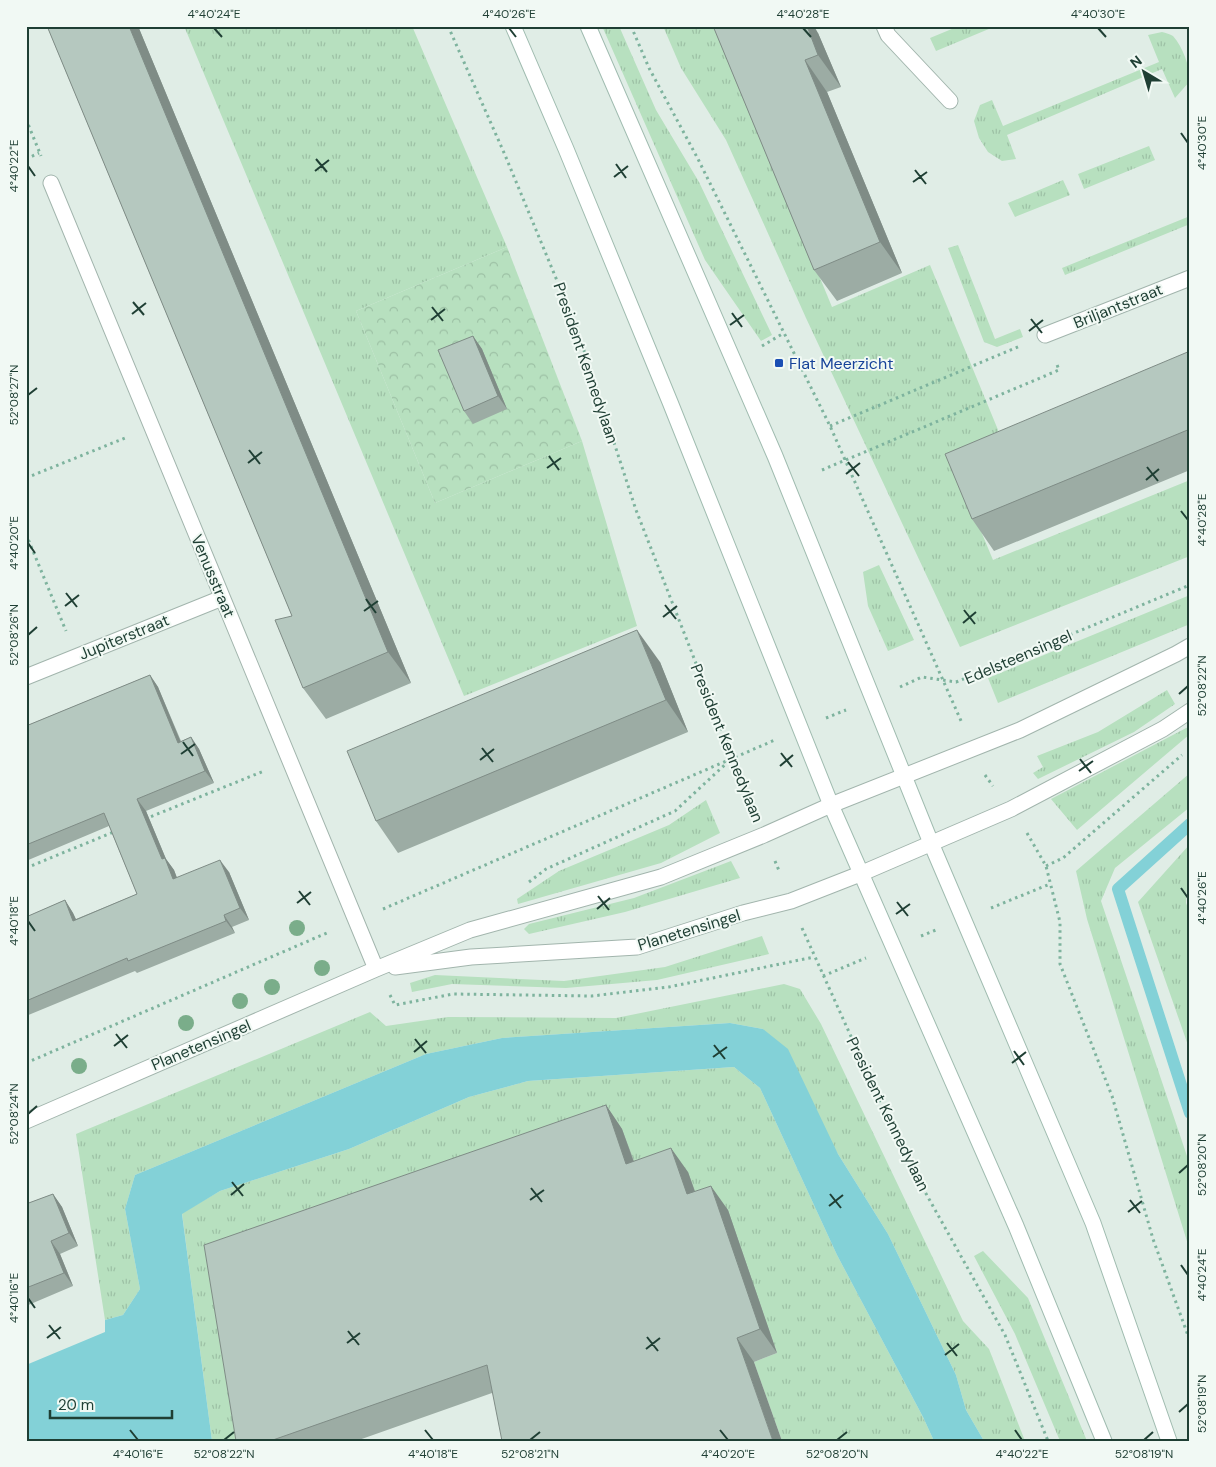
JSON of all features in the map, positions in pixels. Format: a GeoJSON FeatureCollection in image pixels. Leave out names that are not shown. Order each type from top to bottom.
{"type":"FeatureCollection","features":[{"type":"Feature","properties":{"kind":"street"},"geometry":{"type":"LineString","coordinates":[[513,26],[667,393],[831,805],[1016,1226],[1104,1441]]}},
{"type":"Feature","properties":{"kind":"street"},"geometry":{"type":"LineString","coordinates":[[588,26],[775,456],[931,843],[1093,1223],[1169,1441]]}},
{"type":"Feature","properties":{"kind":"street"},"geometry":{"type":"LineString","coordinates":[[884,26],[888,35],[950,101]]}},
{"type":"Feature","properties":{"kind":"street","name":"Venusstraat"},"geometry":{"type":"LineString","coordinates":[[51,183],[376,969]]}},
{"type":"Feature","properties":{"kind":"street","name":"Briljantstraat"},"geometry":{"type":"LineString","coordinates":[[1046,335],[1190,278]]}},
{"type":"Feature","properties":{"kind":"street","name":"Jupiterstraat"},"geometry":{"type":"LineString","coordinates":[[26,677],[222,598]]}},
{"type":"Feature","properties":{"kind":"street"},"geometry":{"type":"LineString","coordinates":[[831,805],[1020,730],[1190,646]]}},
{"type":"Feature","properties":{"kind":"street"},"geometry":{"type":"LineString","coordinates":[[931,843],[1011,810],[1163,729],[1190,711]]}},
{"type":"Feature","properties":{"kind":"street","name":"Planetensingel"},"geometry":{"type":"LineString","coordinates":[[26,1121],[470,930],[661,877],[831,805]]}},
{"type":"Feature","properties":{"kind":"street","name":"Planetensingel"},"geometry":{"type":"LineString","coordinates":[[376,969],[471,957],[637,947],[743,913],[791,901],[931,843]]}},
{"type":"Feature","properties":{"kind":"path","name":"President Kennedylaan"},"geometry":{"type":"LineString","coordinates":[[448,26],[501,146],[577,329],[636,510],[733,758],[814,957],[905,1156],[1005,1336],[1048,1441]]}},
{"type":"Feature","properties":{"kind":"path"},"geometry":{"type":"LineString","coordinates":[[631,26],[649,68],[698,159],[830,426],[945,681],[985,776],[1027,832],[1046,866],[1060,922],[1060,964],[1112,1096],[1152,1239],[1190,1341]]}},
{"type":"Feature","properties":{"kind":"path"},"geometry":{"type":"LineString","coordinates":[[26,119],[51,183]]}},
{"type":"Feature","properties":{"kind":"path"},"geometry":{"type":"LineString","coordinates":[[26,159],[39,153]]}},
{"type":"Feature","properties":{"kind":"path"},"geometry":{"type":"LineString","coordinates":[[762,346],[784,333]]}},
{"type":"Feature","properties":{"kind":"path"},"geometry":{"type":"LineString","coordinates":[[822,470],[1059,370],[1046,335],[830,426]]}},
{"type":"Feature","properties":{"kind":"path"},"geometry":{"type":"LineString","coordinates":[[26,478],[152,427]]}},
{"type":"Feature","properties":{"kind":"path"},"geometry":{"type":"LineString","coordinates":[[26,534],[76,656]]}},
{"type":"Feature","properties":{"kind":"path","name":"Edelsteensingel"},"geometry":{"type":"LineString","coordinates":[[733,758],[922,677],[956,682],[1190,585]]}},
{"type":"Feature","properties":{"kind":"path"},"geometry":{"type":"LineString","coordinates":[[1046,866],[1062,858],[1182,754]]}},
{"type":"Feature","properties":{"kind":"path"},"geometry":{"type":"LineString","coordinates":[[523,887],[546,868],[675,811],[733,758]]}},
{"type":"Feature","properties":{"kind":"path"},"geometry":{"type":"LineString","coordinates":[[144,820],[289,760]]}},
{"type":"Feature","properties":{"kind":"path"},"geometry":{"type":"LineString","coordinates":[[26,868],[117,831]]}},
{"type":"Feature","properties":{"kind":"path"},"geometry":{"type":"LineString","coordinates":[[376,969],[395,1005],[452,994],[592,996],[669,987],[814,957]]}},
{"type":"Feature","properties":{"kind":"green space"},"geometry":{"type":"Polygon","coordinates":[[[184,26],[412,26],[507,247],[356,311],[435,503],[582,441],[637,626],[464,696],[184,26]]]}},
{"type":"Feature","properties":{"kind":"green space"},"geometry":{"type":"Polygon","coordinates":[[[602,26],[619,26],[656,110],[699,182],[772,335],[761,341],[705,260],[602,26]]]}},
{"type":"Feature","properties":{"kind":"green space"},"geometry":{"type":"Polygon","coordinates":[[[663,26],[716,26],[832,307],[930,265],[1003,442],[953,464],[993,560],[1190,480],[1190,556],[960,647],[806,318],[726,140],[681,68],[663,26]]]}},
{"type":"Feature","properties":{"kind":"green space"},"geometry":{"type":"Polygon","coordinates":[[[959,26],[996,26],[936,51],[930,38],[959,26]]]}},
{"type":"Feature","properties":{"kind":"green space"},"geometry":{"type":"Polygon","coordinates":[[[1162,32],[1172,35],[1177,41],[1183,51],[1189,70],[1190,81],[1175,98],[1162,69],[1007,135],[1016,159],[1002,161],[988,152],[979,138],[974,121],[980,105],[992,100],[1003,126],[1159,62],[1148,35],[1162,32]]]}},
{"type":"Feature","properties":{"kind":"green space"},"geometry":{"type":"Polygon","coordinates":[[[1149,146],[1155,160],[1084,189],[1078,174],[1149,146]]]}},
{"type":"Feature","properties":{"kind":"green space"},"geometry":{"type":"Polygon","coordinates":[[[1063,180],[1070,195],[1015,217],[1008,203],[1063,180]]]}},
{"type":"Feature","properties":{"kind":"green space"},"geometry":{"type":"Polygon","coordinates":[[[1190,216],[1190,224],[1065,275],[1062,268],[1190,216]]]}},
{"type":"Feature","properties":{"kind":"green space"},"geometry":{"type":"Polygon","coordinates":[[[958,245],[995,339],[1020,329],[1023,337],[997,347],[984,342],[948,248],[958,245]]]}},
{"type":"Feature","properties":{"kind":"green space"},"geometry":{"type":"Polygon","coordinates":[[[507,247],[582,441],[435,503],[356,311],[507,247]]]}},
{"type":"Feature","properties":{"kind":"green space"},"geometry":{"type":"Polygon","coordinates":[[[879,565],[914,640],[888,651],[868,606],[863,572],[879,565]]]}},
{"type":"Feature","properties":{"kind":"green space"},"geometry":{"type":"Polygon","coordinates":[[[1190,595],[1190,624],[998,703],[988,678],[1190,595]]]}},
{"type":"Feature","properties":{"kind":"green space"},"geometry":{"type":"Polygon","coordinates":[[[1167,690],[1175,704],[1134,732],[1038,779],[1033,773],[1043,767],[1037,756],[1098,732],[1167,690]]]}},
{"type":"Feature","properties":{"kind":"green space"},"geometry":{"type":"Polygon","coordinates":[[[1190,726],[1190,734],[1077,830],[1051,799],[1190,726]]]}},
{"type":"Feature","properties":{"kind":"green space"},"geometry":{"type":"Polygon","coordinates":[[[1190,773],[1190,807],[1115,868],[1101,901],[1190,1165],[1190,1251],[1087,919],[1076,871],[1190,773]]]}},
{"type":"Feature","properties":{"kind":"green space"},"geometry":{"type":"Polygon","coordinates":[[[706,800],[720,833],[661,863],[518,904],[517,899],[559,871],[669,825],[706,800]]]}},
{"type":"Feature","properties":{"kind":"green space"},"geometry":{"type":"Polygon","coordinates":[[[1190,844],[1186,903],[1190,913],[1190,1051],[1138,902],[1190,844]]]}},
{"type":"Feature","properties":{"kind":"green space"},"geometry":{"type":"Polygon","coordinates":[[[731,861],[740,878],[625,912],[529,934],[524,929],[529,924],[634,898],[731,861]]]}},
{"type":"Feature","properties":{"kind":"green space"},"geometry":{"type":"Polygon","coordinates":[[[762,936],[769,954],[657,980],[566,988],[452,984],[412,992],[410,983],[435,975],[564,981],[665,967],[762,936]]]}},
{"type":"Feature","properties":{"kind":"green space"},"geometry":{"type":"Polygon","coordinates":[[[784,984],[800,989],[821,1024],[963,1321],[989,1349],[1025,1441],[984,1441],[966,1410],[956,1375],[888,1234],[763,1029],[730,1023],[502,1038],[426,1054],[135,1175],[125,1209],[140,1289],[123,1315],[105,1320],[76,1134],[370,1012],[386,1026],[448,1017],[616,1018],[784,984]]]}},
{"type":"Feature","properties":{"kind":"green space"},"geometry":{"type":"Polygon","coordinates":[[[734,1067],[760,1088],[837,1255],[934,1441],[782,1441],[754,1362],[777,1353],[760,1304],[722,1268],[745,1260],[727,1210],[249,1441],[212,1441],[182,1213],[220,1191],[349,1149],[469,1097],[528,1081],[734,1067]]]}},
{"type":"Feature","properties":{"kind":"green space"},"geometry":{"type":"Polygon","coordinates":[[[983,1251],[1028,1298],[1087,1441],[1060,1441],[1015,1334],[974,1256],[983,1251]]]}},
{"type":"Feature","properties":{"kind":"water"},"geometry":{"type":"Polygon","coordinates":[[[730,1023],[763,1029],[788,1049],[838,1154],[888,1234],[956,1375],[966,1410],[984,1441],[934,1441],[837,1255],[760,1088],[734,1067],[528,1081],[469,1097],[349,1149],[220,1191],[182,1214],[212,1441],[26,1441],[26,1365],[105,1332],[105,1320],[123,1315],[140,1289],[125,1209],[135,1175],[426,1054],[502,1038],[730,1023]]]}},
{"type":"Feature","properties":{"kind":"building"},"geometry":{"type":"Polygon","coordinates":[[[47,26],[129,26],[388,652],[303,688],[275,620],[292,616],[47,26]]]}},
{"type":"Feature","properties":{"kind":"building"},"geometry":{"type":"Polygon","coordinates":[[[713,26],[807,26],[818,55],[805,60],[880,242],[814,270],[713,26]]]}},
{"type":"Feature","properties":{"kind":"building"},"geometry":{"type":"Polygon","coordinates":[[[473,336],[498,396],[464,411],[438,350],[473,336]]]}},
{"type":"Feature","properties":{"kind":"building"},"geometry":{"type":"Polygon","coordinates":[[[1190,351],[1190,429],[972,519],[945,454],[1190,351]]]}},
{"type":"Feature","properties":{"kind":"building"},"geometry":{"type":"Polygon","coordinates":[[[637,630],[666,700],[376,821],[347,751],[637,630]]]}},
{"type":"Feature","properties":{"kind":"building"},"geometry":{"type":"Polygon","coordinates":[[[150,675],[178,743],[191,737],[205,771],[137,799],[162,859],[165,858],[173,879],[220,860],[240,908],[224,915],[226,921],[128,961],[127,958],[26,1001],[26,917],[65,900],[73,921],[137,894],[104,813],[26,845],[26,726],[150,675]]]}},
{"type":"Feature","properties":{"kind":"building"},"geometry":{"type":"Polygon","coordinates":[[[606,1105],[626,1164],[671,1148],[687,1194],[711,1186],[760,1329],[737,1338],[773,1441],[502,1441],[487,1365],[270,1441],[236,1441],[204,1245],[606,1105]]]}},
{"type":"Feature","properties":{"kind":"building"},"geometry":{"type":"Polygon","coordinates":[[[53,1194],[69,1233],[51,1241],[64,1273],[26,1288],[26,1204],[53,1194]]]}},
{"type":"Feature","properties":{"kind":"waterway"},"geometry":{"type":"LineString","coordinates":[[1190,824],[1118,889],[1190,1113]]}},
{"type":"Feature","properties":{"kind":"place","name":"Flat Meerzicht"},"geometry":{"type":"Point","coordinates":[779,363]}}]}
